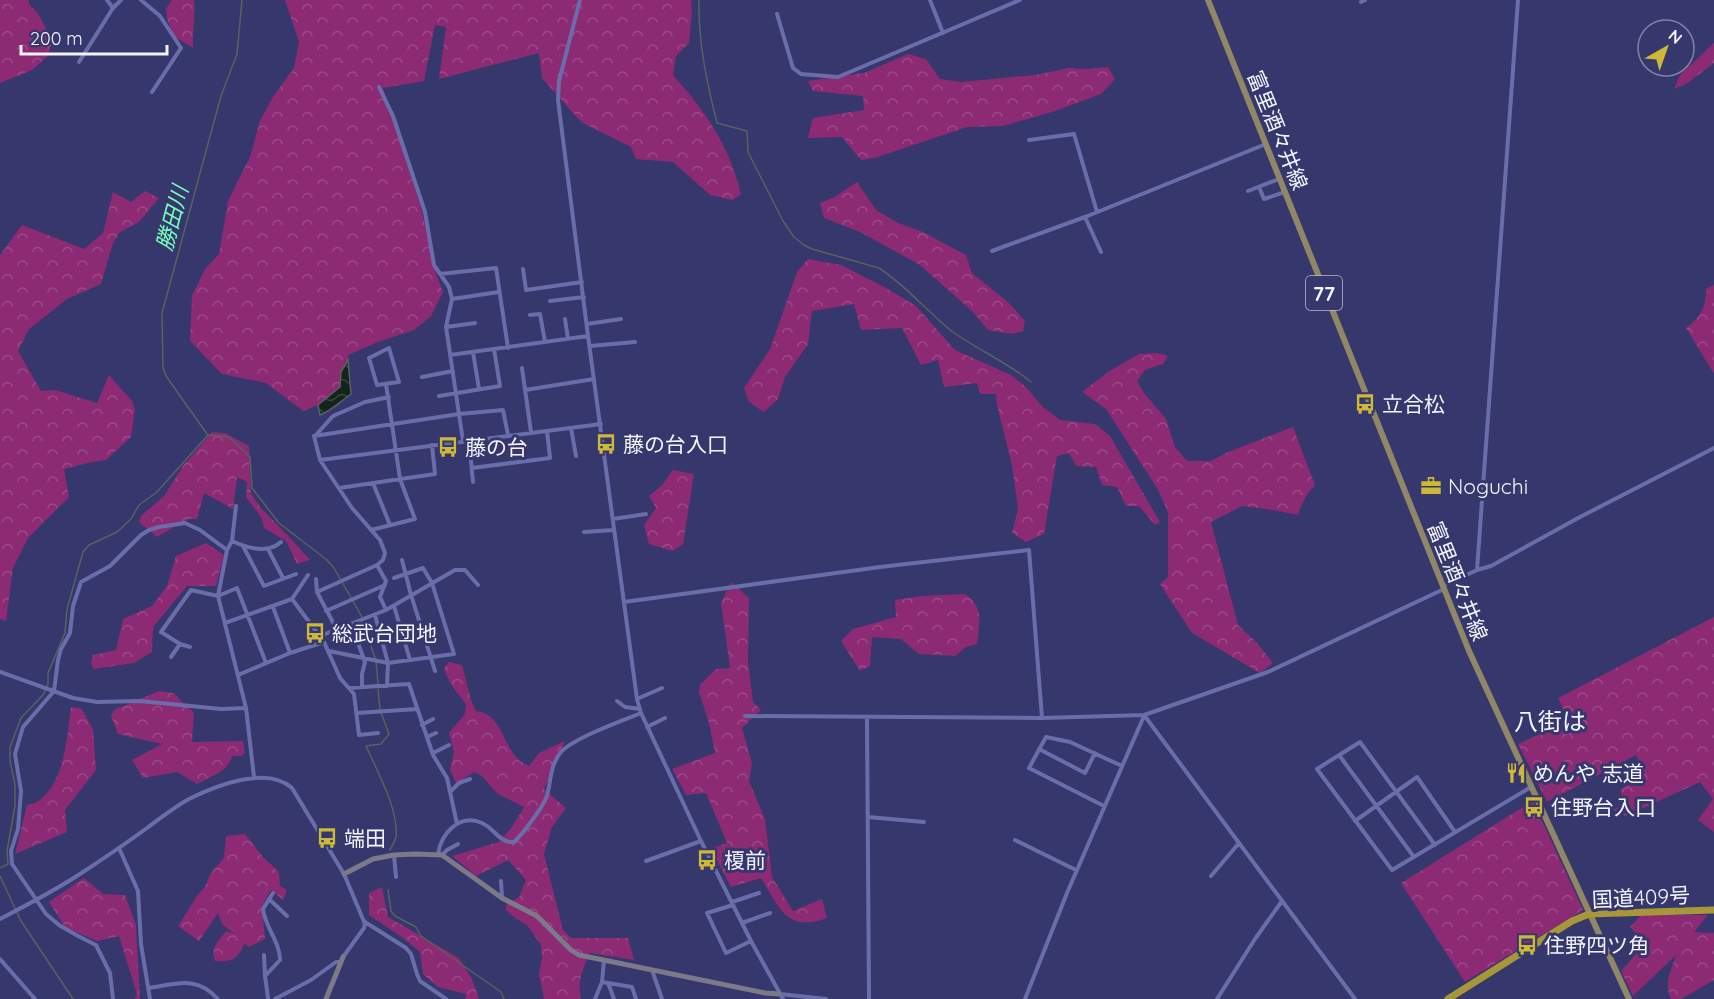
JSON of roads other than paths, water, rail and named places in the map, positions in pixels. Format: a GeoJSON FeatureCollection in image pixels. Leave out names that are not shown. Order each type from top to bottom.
{"type":"FeatureCollection","features":[{"type":"Feature","properties":{"kind":"highway","name":"国道409号"},"geometry":{"type":"LineString","coordinates":[[1448,999],[1572,921],[1589,914],[1714,910]]}},
{"type":"Feature","properties":{"kind":"main road","name":"富里酒々井線"},"geometry":{"type":"LineString","coordinates":[[1208,0],[1469,651],[1629,999]]}},
{"type":"Feature","properties":{"kind":"street"},"geometry":{"type":"LineString","coordinates":[[107,0],[113,8]]}},
{"type":"Feature","properties":{"kind":"street"},"geometry":{"type":"LineString","coordinates":[[78,62],[113,8],[121,0]]}},
{"type":"Feature","properties":{"kind":"street"},"geometry":{"type":"LineString","coordinates":[[141,0],[160,16],[181,48],[152,92]]}},
{"type":"Feature","properties":{"kind":"street"},"geometry":{"type":"LineString","coordinates":[[580,0],[559,81],[558,100],[637,699],[647,727],[701,840],[781,997]]}},
{"type":"Feature","properties":{"kind":"street"},"geometry":{"type":"LineString","coordinates":[[930,0],[943,33]]}},
{"type":"Feature","properties":{"kind":"street"},"geometry":{"type":"LineString","coordinates":[[777,14],[793,68],[801,74],[838,76],[1020,0]]}},
{"type":"Feature","properties":{"kind":"street"},"geometry":{"type":"LineString","coordinates":[[1477,570],[1518,0]]}},
{"type":"Feature","properties":{"kind":"street"},"geometry":{"type":"LineString","coordinates":[[379,87],[393,116],[425,212],[434,266],[449,287],[452,299],[446,327],[463,441]]}},
{"type":"Feature","properties":{"kind":"street"},"geometry":{"type":"LineString","coordinates":[[1029,141],[1074,134],[1098,212]]}},
{"type":"Feature","properties":{"kind":"street"},"geometry":{"type":"LineString","coordinates":[[992,251],[1098,212],[1266,144]]}},
{"type":"Feature","properties":{"kind":"street"},"geometry":{"type":"LineString","coordinates":[[1248,192],[1279,179]]}},
{"type":"Feature","properties":{"kind":"street"},"geometry":{"type":"LineString","coordinates":[[1259,187],[1264,199],[1285,192]]}},
{"type":"Feature","properties":{"kind":"street"},"geometry":{"type":"LineString","coordinates":[[1085,217],[1101,252]]}},
{"type":"Feature","properties":{"kind":"street"},"geometry":{"type":"LineString","coordinates":[[440,274],[496,268],[508,348]]}},
{"type":"Feature","properties":{"kind":"street"},"geometry":{"type":"LineString","coordinates":[[523,268],[526,290],[582,282]]}},
{"type":"Feature","properties":{"kind":"street"},"geometry":{"type":"LineString","coordinates":[[452,299],[499,292]]}},
{"type":"Feature","properties":{"kind":"street"},"geometry":{"type":"LineString","coordinates":[[550,301],[584,297]]}},
{"type":"Feature","properties":{"kind":"street"},"geometry":{"type":"LineString","coordinates":[[530,315],[540,314],[545,342]]}},
{"type":"Feature","properties":{"kind":"street"},"geometry":{"type":"LineString","coordinates":[[565,319],[568,339]]}},
{"type":"Feature","properties":{"kind":"street"},"geometry":{"type":"LineString","coordinates":[[587,324],[621,319]]}},
{"type":"Feature","properties":{"kind":"street"},"geometry":{"type":"LineString","coordinates":[[446,327],[475,323]]}},
{"type":"Feature","properties":{"kind":"street"},"geometry":{"type":"LineString","coordinates":[[450,356],[588,336]]}},
{"type":"Feature","properties":{"kind":"street"},"geometry":{"type":"LineString","coordinates":[[590,346],[635,342]]}},
{"type":"Feature","properties":{"kind":"street"},"geometry":{"type":"LineString","coordinates":[[389,348],[399,382],[386,384],[377,385],[369,358],[389,348]]}},
{"type":"Feature","properties":{"kind":"street"},"geometry":{"type":"LineString","coordinates":[[439,396],[500,386],[494,350]]}},
{"type":"Feature","properties":{"kind":"street"},"geometry":{"type":"LineString","coordinates":[[473,352],[479,389]]}},
{"type":"Feature","properties":{"kind":"street"},"geometry":{"type":"LineString","coordinates":[[522,368],[531,432]]}},
{"type":"Feature","properties":{"kind":"street"},"geometry":{"type":"LineString","coordinates":[[422,377],[453,371]]}},
{"type":"Feature","properties":{"kind":"street"},"geometry":{"type":"LineString","coordinates":[[525,390],[594,379]]}},
{"type":"Feature","properties":{"kind":"street"},"geometry":{"type":"LineString","coordinates":[[371,530],[415,519],[399,479],[386,384]]}},
{"type":"Feature","properties":{"kind":"street"},"geometry":{"type":"LineString","coordinates":[[314,436],[333,416],[365,402],[389,397]]}},
{"type":"Feature","properties":{"kind":"street"},"geometry":{"type":"LineString","coordinates":[[314,436],[459,414],[503,410],[508,435]]}},
{"type":"Feature","properties":{"kind":"street"},"geometry":{"type":"LineString","coordinates":[[320,460],[601,424]]}},
{"type":"Feature","properties":{"kind":"street"},"geometry":{"type":"LineString","coordinates":[[571,428],[576,456]]}},
{"type":"Feature","properties":{"kind":"street"},"geometry":{"type":"LineString","coordinates":[[472,468],[550,458],[547,431]]}},
{"type":"Feature","properties":{"kind":"street"},"geometry":{"type":"LineString","coordinates":[[314,436],[320,460],[380,540],[385,553],[383,560],[377,565],[316,592]]}},
{"type":"Feature","properties":{"kind":"street"},"geometry":{"type":"LineString","coordinates":[[470,440],[473,482]]}},
{"type":"Feature","properties":{"kind":"street"},"geometry":{"type":"LineString","coordinates":[[339,488],[435,474],[432,445]]}},
{"type":"Feature","properties":{"kind":"street"},"geometry":{"type":"LineString","coordinates":[[745,716],[1042,718],[1144,715],[1268,672],[1477,570],[1491,566],[1714,448]]}},
{"type":"Feature","properties":{"kind":"street"},"geometry":{"type":"LineString","coordinates":[[374,483],[390,525]]}},
{"type":"Feature","properties":{"kind":"street"},"geometry":{"type":"LineString","coordinates":[[236,506],[232,541],[227,550],[218,596],[246,708],[254,777]]}},
{"type":"Feature","properties":{"kind":"street"},"geometry":{"type":"LineString","coordinates":[[613,519],[646,514]]}},
{"type":"Feature","properties":{"kind":"street"},"geometry":{"type":"LineString","coordinates":[[113,999],[110,973],[96,945],[59,925],[46,914],[12,864],[11,851],[18,829],[21,791],[15,754],[23,727],[54,692],[58,660],[70,633],[73,606],[81,582],[110,566],[141,535],[159,527],[185,523],[200,530],[227,550]]}},
{"type":"Feature","properties":{"kind":"street"},"geometry":{"type":"LineString","coordinates":[[584,532],[614,530]]}},
{"type":"Feature","properties":{"kind":"street"},"geometry":{"type":"LineString","coordinates":[[232,541],[243,546],[268,549],[281,542]]}},
{"type":"Feature","properties":{"kind":"street"},"geometry":{"type":"LineString","coordinates":[[243,546],[264,586],[296,573]]}},
{"type":"Feature","properties":{"kind":"street"},"geometry":{"type":"LineString","coordinates":[[268,549],[283,578]]}},
{"type":"Feature","properties":{"kind":"street"},"geometry":{"type":"LineString","coordinates":[[624,602],[880,567],[1029,550],[1042,718]]}},
{"type":"Feature","properties":{"kind":"street"},"geometry":{"type":"LineString","coordinates":[[402,560],[435,671]]}},
{"type":"Feature","properties":{"kind":"street"},"geometry":{"type":"LineString","coordinates":[[377,565],[386,581],[380,597],[386,610]]}},
{"type":"Feature","properties":{"kind":"street"},"geometry":{"type":"LineString","coordinates":[[329,651],[388,663],[454,654],[432,583],[423,568],[394,578]]}},
{"type":"Feature","properties":{"kind":"street"},"geometry":{"type":"LineString","coordinates":[[320,636],[386,610],[455,570],[465,570],[478,585]]}},
{"type":"Feature","properties":{"kind":"street"},"geometry":{"type":"LineString","coordinates":[[225,623],[292,599],[308,575]]}},
{"type":"Feature","properties":{"kind":"street"},"geometry":{"type":"LineString","coordinates":[[316,579],[316,592],[337,630]]}},
{"type":"Feature","properties":{"kind":"street"},"geometry":{"type":"LineString","coordinates":[[326,611],[385,585]]}},
{"type":"Feature","properties":{"kind":"street"},"geometry":{"type":"LineString","coordinates":[[190,647],[180,644],[161,632],[191,590],[218,596],[237,588],[266,663]]}},
{"type":"Feature","properties":{"kind":"street"},"geometry":{"type":"LineString","coordinates":[[292,599],[324,642],[340,678],[354,694],[359,735],[378,733]]}},
{"type":"Feature","properties":{"kind":"street"},"geometry":{"type":"LineString","coordinates":[[394,606],[410,660]]}},
{"type":"Feature","properties":{"kind":"street"},"geometry":{"type":"LineString","coordinates":[[273,607],[290,653]]}},
{"type":"Feature","properties":{"kind":"street"},"geometry":{"type":"LineString","coordinates":[[375,615],[388,663],[387,686]]}},
{"type":"Feature","properties":{"kind":"street"},"geometry":{"type":"LineString","coordinates":[[351,624],[365,662],[362,687]]}},
{"type":"Feature","properties":{"kind":"street"},"geometry":{"type":"LineString","coordinates":[[238,675],[290,653],[324,642]]}},
{"type":"Feature","properties":{"kind":"street"},"geometry":{"type":"LineString","coordinates":[[171,657],[180,644]]}},
{"type":"Feature","properties":{"kind":"street"},"geometry":{"type":"LineString","coordinates":[[0,672],[73,698],[97,702],[140,701],[221,709],[246,708]]}},
{"type":"Feature","properties":{"kind":"street"},"geometry":{"type":"LineString","coordinates":[[350,688],[409,684],[433,753],[447,778],[457,824]]}},
{"type":"Feature","properties":{"kind":"street"},"geometry":{"type":"LineString","coordinates":[[637,699],[662,688]]}},
{"type":"Feature","properties":{"kind":"street"},"geometry":{"type":"LineString","coordinates":[[616,701],[625,707],[640,711]]}},
{"type":"Feature","properties":{"kind":"street"},"geometry":{"type":"LineString","coordinates":[[357,713],[417,709]]}},
{"type":"Feature","properties":{"kind":"street"},"geometry":{"type":"LineString","coordinates":[[440,855],[439,847],[449,829],[457,824],[470,821],[483,823],[503,840],[514,842],[542,806],[553,766],[560,754],[581,740],[640,711]]}},
{"type":"Feature","properties":{"kind":"street"},"geometry":{"type":"LineString","coordinates":[[1026,999],[1076,870],[1144,715]]}},
{"type":"Feature","properties":{"kind":"street"},"geometry":{"type":"LineString","coordinates":[[1144,715],[1355,999]]}},
{"type":"Feature","properties":{"kind":"street"},"geometry":{"type":"LineString","coordinates":[[867,717],[869,999]]}},
{"type":"Feature","properties":{"kind":"street"},"geometry":{"type":"LineString","coordinates":[[647,727],[665,718]]}},
{"type":"Feature","properties":{"kind":"street"},"geometry":{"type":"LineString","coordinates":[[422,725],[433,719]]}},
{"type":"Feature","properties":{"kind":"street"},"geometry":{"type":"LineString","coordinates":[[427,737],[436,733]]}},
{"type":"Feature","properties":{"kind":"street"},"geometry":{"type":"LineString","coordinates":[[1104,806],[1029,768],[1046,737],[1070,742],[1122,766]]}},
{"type":"Feature","properties":{"kind":"street"},"geometry":{"type":"LineString","coordinates":[[1435,845],[1360,742],[1317,769],[1392,870],[1435,845],[1531,787]]}},
{"type":"Feature","properties":{"kind":"street"},"geometry":{"type":"LineString","coordinates":[[433,753],[449,745]]}},
{"type":"Feature","properties":{"kind":"street"},"geometry":{"type":"LineString","coordinates":[[1040,749],[1085,773],[1095,753]]}},
{"type":"Feature","properties":{"kind":"street"},"geometry":{"type":"LineString","coordinates":[[1339,755],[1414,857]]}},
{"type":"Feature","properties":{"kind":"street"},"geometry":{"type":"LineString","coordinates":[[0,919],[78,875],[187,800],[254,777],[277,779],[292,788],[344,874],[364,922],[364,928],[342,959],[326,999]]}},
{"type":"Feature","properties":{"kind":"street"},"geometry":{"type":"LineString","coordinates":[[1355,821],[1417,777],[1455,832]]}},
{"type":"Feature","properties":{"kind":"street"},"geometry":{"type":"LineString","coordinates":[[450,792],[459,783],[470,778]]}},
{"type":"Feature","properties":{"kind":"street"},"geometry":{"type":"LineString","coordinates":[[868,817],[924,822]]}},
{"type":"Feature","properties":{"kind":"street"},"geometry":{"type":"LineString","coordinates":[[646,861],[701,840]]}},
{"type":"Feature","properties":{"kind":"street"},"geometry":{"type":"LineString","coordinates":[[1015,840],[1076,870]]}},
{"type":"Feature","properties":{"kind":"street"},"geometry":{"type":"LineString","coordinates":[[1211,876],[1239,843]]}},
{"type":"Feature","properties":{"kind":"street"},"geometry":{"type":"LineString","coordinates":[[440,855],[458,844]]}},
{"type":"Feature","properties":{"kind":"street"},"geometry":{"type":"LineString","coordinates":[[119,848],[138,891],[141,944],[150,999]]}},
{"type":"Feature","properties":{"kind":"street"},"geometry":{"type":"LineString","coordinates":[[344,874],[373,859],[394,855],[440,855],[502,898],[537,916],[579,955],[781,997],[826,999]]}},
{"type":"Feature","properties":{"kind":"street"},"geometry":{"type":"LineString","coordinates":[[394,855],[396,877]]}},
{"type":"Feature","properties":{"kind":"street"},"geometry":{"type":"LineString","coordinates":[[501,881],[502,898]]}},
{"type":"Feature","properties":{"kind":"street"},"geometry":{"type":"LineString","coordinates":[[265,976],[280,960],[263,909],[273,893]]}},
{"type":"Feature","properties":{"kind":"street"},"geometry":{"type":"LineString","coordinates":[[751,941],[726,953],[707,913],[759,893]]}},
{"type":"Feature","properties":{"kind":"street"},"geometry":{"type":"LineString","coordinates":[[269,899],[286,916]]}},
{"type":"Feature","properties":{"kind":"street"},"geometry":{"type":"LineString","coordinates":[[1217,999],[1282,901]]}},
{"type":"Feature","properties":{"kind":"street"},"geometry":{"type":"LineString","coordinates":[[742,923],[770,913]]}},
{"type":"Feature","properties":{"kind":"street"},"geometry":{"type":"LineString","coordinates":[[364,922],[406,948],[411,954],[420,981],[446,999]]}},
{"type":"Feature","properties":{"kind":"street"},"geometry":{"type":"LineString","coordinates":[[264,955],[268,999]]}},
{"type":"Feature","properties":{"kind":"street"},"geometry":{"type":"LineString","coordinates":[[0,959],[35,999]]}},
{"type":"Feature","properties":{"kind":"street"},"geometry":{"type":"LineString","coordinates":[[275,999],[311,980],[342,959]]}},
{"type":"Feature","properties":{"kind":"street"},"geometry":{"type":"LineString","coordinates":[[595,999],[602,982],[604,959]]}},
{"type":"Feature","properties":{"kind":"street"},"geometry":{"type":"LineString","coordinates":[[652,969],[662,999]]}},
{"type":"Feature","properties":{"kind":"street"},"geometry":{"type":"LineString","coordinates":[[602,982],[632,987],[636,999]]}},
{"type":"Feature","properties":{"kind":"street"},"geometry":{"type":"LineString","coordinates":[[149,988],[196,983],[206,987],[218,999]]}},
{"type":"Feature","properties":{"kind":"street"},"geometry":{"type":"LineString","coordinates":[[608,983],[614,999]]}},
{"type":"Feature","properties":{"kind":"water"},"geometry":{"type":"Polygon","coordinates":[[[348,360],[351,394],[320,415],[318,405],[340,387],[341,372],[348,360]]]}},
{"type":"Feature","properties":{"kind":"waterway","name":"勝田川"},"geometry":{"type":"LineString","coordinates":[[207,434],[166,376],[163,368],[162,313],[221,96],[237,54],[242,0]]}},
{"type":"Feature","properties":{"kind":"waterway"},"geometry":{"type":"LineString","coordinates":[[699,0],[704,62],[717,123],[747,131],[748,152],[783,221],[794,237],[812,249],[879,268],[898,282],[949,329],[1031,382]]}},
{"type":"Feature","properties":{"kind":"waterway"},"geometry":{"type":"LineString","coordinates":[[0,868],[8,864],[7,851],[15,806],[10,747],[21,718],[43,695],[48,684],[48,673],[65,633],[67,609],[83,552],[89,545],[117,532],[131,519],[139,505],[157,492],[208,435]]}},
{"type":"Feature","properties":{"kind":"waterway"},"geometry":{"type":"LineString","coordinates":[[209,435],[229,437],[250,457],[252,488],[279,523],[334,568],[362,617]]}},
{"type":"Feature","properties":{"kind":"waterway"},"geometry":{"type":"LineString","coordinates":[[363,622],[376,661],[378,684]]}},
{"type":"Feature","properties":{"kind":"waterway"},"geometry":{"type":"LineString","coordinates":[[378,689],[380,710],[389,734],[381,744],[366,746],[394,815],[396,837],[390,850]]}},
{"type":"Feature","properties":{"kind":"waterway"},"geometry":{"type":"LineString","coordinates":[[0,876],[21,921],[73,999]]}},
{"type":"Feature","properties":{"kind":"waterway"},"geometry":{"type":"LineString","coordinates":[[388,890],[391,911],[395,916],[416,927],[421,936],[501,992],[504,999]]}},
{"type":"Feature","properties":{"kind":"place","name":"立合松"},"geometry":{"type":"Point","coordinates":[1365,404]}},
{"type":"Feature","properties":{"kind":"place","name":"藤の台入口"},"geometry":{"type":"Point","coordinates":[606,444]}},
{"type":"Feature","properties":{"kind":"place","name":"藤の台"},"geometry":{"type":"Point","coordinates":[448,447]}},
{"type":"Feature","properties":{"kind":"place","name":"Noguchi"},"geometry":{"type":"Point","coordinates":[1431,486]}},
{"type":"Feature","properties":{"kind":"place","name":"総武台団地"},"geometry":{"type":"Point","coordinates":[315,633]}},
{"type":"Feature","properties":{"kind":"place","name":"めんや 志道"},"geometry":{"type":"Point","coordinates":[1516,773]}},
{"type":"Feature","properties":{"kind":"place","name":"住野台入口"},"geometry":{"type":"Point","coordinates":[1534,807]}},
{"type":"Feature","properties":{"kind":"place","name":"端田"},"geometry":{"type":"Point","coordinates":[327,838]}},
{"type":"Feature","properties":{"kind":"place","name":"榎前"},"geometry":{"type":"Point","coordinates":[707,860]}},
{"type":"Feature","properties":{"kind":"place","name":"住野四ツ角"},"geometry":{"type":"Point","coordinates":[1527,945]}},
{"type":"Feature","properties":{"kind":"district","name":"八街は"},"geometry":{"type":"Point","coordinates":[1550,721]}}]}
